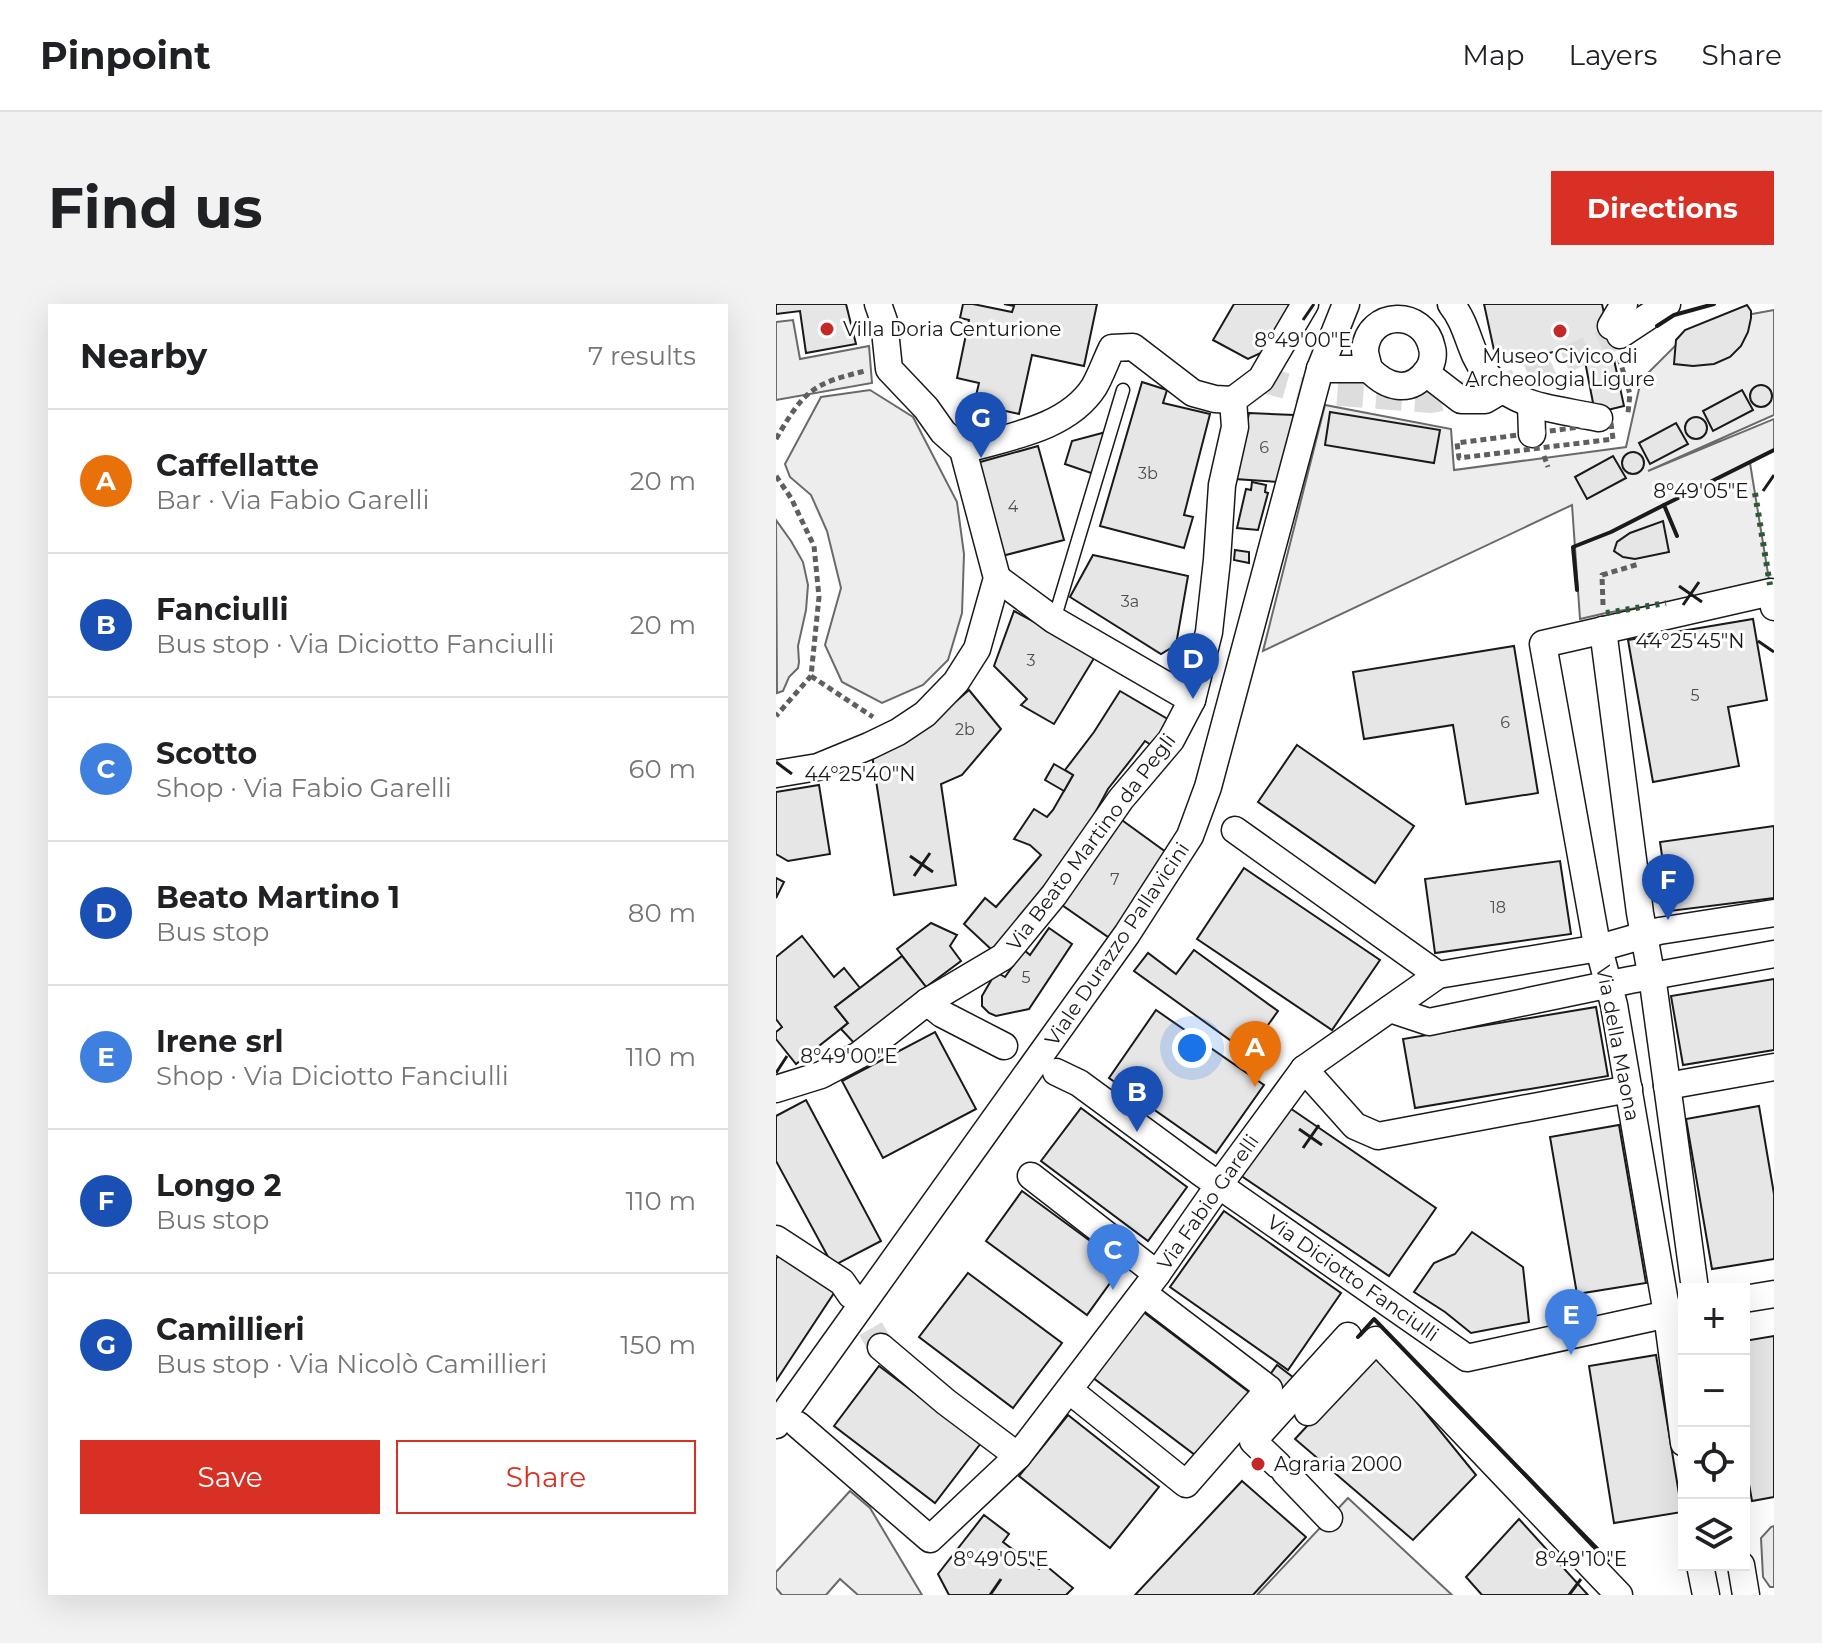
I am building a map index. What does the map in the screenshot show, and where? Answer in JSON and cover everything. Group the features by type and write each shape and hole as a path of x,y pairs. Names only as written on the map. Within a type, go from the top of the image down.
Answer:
{"street":[{"path":"776,774 818,767 898,732 925,714 956,682 977,649 997,578 963,450 943,432 926,408 889,369 884,321 878,304"},
{"path":"963,450 1030,430 1067,415 1093,389 1112,348 1133,347 1193,393 1233,400 1261,379 1305,304"},
{"name":"Viale Durazzo Pallavicini","path":"787,1425 1118,947 1190,836 1208,787 1320,369 1346,304"},
{"path":"1451,304 1460,315 1475,355 1502,390 1531,405 1599,418"},
{"path":"1618,322 1667,304"},
{"path":"1399,318 1417,322 1429,335 1433,352 1430,367 1421,378 1408,385 1393,386 1379,380 1369,369 1365,351 1370,334 1382,322 1399,318"},
{"path":"1320,369 1369,369"},
{"path":"1426,373 1461,400 1485,400 1502,390"},
{"name":"Via Beato Martino da Pegli","path":"776,1089 821,1075 859,1055 927,1002 1003,957 1054,895 1121,799 1171,740 1192,700 1209,632 1222,485 1235,427 1233,400"},
{"path":"1531,405 1532,434"},
{"path":"997,578 1054,620 1192,700"},
{"path":"1603,630 1771,592 1774,607"},
{"name":"Via della Maona","path":"1683,1427 1676,1312 1614,1005 1630,980 1652,933 1603,630 1543,644 1599,948 1630,980 1678,1084 1695,1283"},
{"path":"1235,830 1438,975"},
{"name":"Via Fabio Garelli","path":"787,1425 930,1539 1018,1456 1150,1284 1304,1069 1438,975 1599,948 1652,933 1774,913"},
{"path":"1390,1009 1429,1022 1774,954"},
{"path":"927,1002 942,1014 1004,1046"},
{"path":"1678,1084 1774,1067"},
{"path":"1304,1069 1355,1126 1378,1136 1629,1089"},
{"name":"Via Diciotto Fanciulli","path":"1056,1072 1079,1083 1467,1358 1676,1312"},
{"path":"1031,1176 1269,1389 1186,1484 1069,1390"},
{"path":"776,1239 842,1282 851,1295"},
{"path":"1750,1298 1774,1294"},
{"path":"1329,1518 1253,1441 1348,1336"},
{"path":"1308,1412 1376,1340 1619,1595"},
{"path":"881,1347 946,1402 1018,1456"},
{"path":"1701,1571 1706,1595"},
{"path":"1742,1571 1746,1595"}],"lane":[{"path":"1054,620 1123,390"}],"path":[{"path":"1618,322 1630,394 1628,413"},
{"path":"776,439 793,410 812,389 831,379 871,369 889,369"},
{"path":"776,476 791,498 814,546 819,597 811,676 776,716"},
{"path":"1603,630 1602,575 1639,564"},
{"path":"811,676 898,732"}],"shaded area":[{"path":"1774,310 1774,415 1648,471 1774,419 1774,450 1750,463 1770,586 1580,619 1572,505 1263,651 1325,405 1451,429 1454,470 1626,447 1641,380 1677,344 1741,316"},
{"path":"793,320 800,359 869,346 872,383 776,400 776,322"},
{"path":"870,390 913,417 957,502 964,554 962,613 948,660 923,685 882,703 842,682 825,645 841,588 827,531 811,495 790,477 785,464 821,397"},
{"path":"776,520 803,562 808,585 798,646 798,668 789,677 783,691 777,693"},
{"path":"850,1491 870,1508 922,1595 858,1595 840,1579 826,1595 782,1595 776,1588 776,1572"},
{"path":"1348,1498 1452,1595 1257,1595"},
{"path":"1774,1526 1774,1587 1770,1587 1763,1577 1761,1538"}],"building":[{"name":"Villa Doria Centurione","path":"776,304 846,304 856,344 806,353 800,311 776,314"},
{"path":"963,304 1012,312 1014,306 1004,304 1097,304 1084,366 1032,355 1019,414 974,404 979,383 957,378 969,320 960,318"},
{"path":"1234,304 1290,304 1265,351 1248,359 1213,340"},
{"path":"1484,304 1602,304 1624,406 1595,413 1582,346 1497,364"},
{"path":"1747,305 1751,311 1748,332 1741,346 1730,357 1714,364 1674,364 1676,340 1685,330"},
{"path":"1142,382 1167,390 1163,403 1210,414 1184,515 1193,517 1184,548 1100,526"},
{"path":"1761,385 1769,388 1772,396 1769,404 1761,407 1753,404 1750,396 1753,388"},
{"path":"1742,390 1753,410 1713,431 1703,411"},
{"path":"1330,412 1440,430 1434,463 1325,445"},
{"path":"1249,413 1294,415 1279,482 1235,479"},
{"path":"1696,417 1704,420 1707,428 1704,436 1696,439 1688,436 1685,428 1688,420"},
{"path":"1676,423 1688,444 1650,464 1639,443"},
{"path":"1106,432 1094,474 1065,464 1072,441"},
{"path":"1038,446 1064,540 998,557 973,464"},
{"path":"1633,452 1641,455 1644,463 1641,471 1633,474 1625,471 1622,463 1625,455"},
{"path":"1613,456 1626,478 1587,499 1575,477"},
{"path":"1252,482 1266,485 1265,492 1268,493 1258,530 1237,528 1246,489 1251,490"},
{"path":"1663,521 1669,552 1635,559 1623,557 1614,551 1617,542 1630,533"},
{"path":"1235,550 1249,552 1249,563 1234,560"},
{"path":"1093,555 1188,576 1176,645 1161,654 1070,597"},
{"path":"1014,611 1096,655 1054,724 1021,705 1027,699 994,666"},
{"path":"1753,619 1767,700 1728,707 1739,766 1653,782 1628,640"},
{"path":"1514,646 1538,793 1466,804 1453,725 1364,739 1353,672"},
{"path":"969,690 1001,729 962,775 941,784 956,885 894,895 872,755 925,728"},
{"path":"1120,691 1171,721 1151,745 1145,741 1108,789 1058,873 993,951 964,924 985,898 996,907 1041,855 1030,845 1014,839 1034,809 1047,817 1053,810 1073,775 1065,770"},
{"path":"1297,745 1414,826 1375,883 1258,802"},
{"path":"1054,764 1073,775 1064,791 1045,780"},
{"path":"819,785 830,854 788,861 776,854 776,792"},
{"path":"1119,818 1170,855 1111,939 1059,903"},
{"path":"1774,826 1774,898 1670,911 1660,842"},
{"path":"1560,861 1571,934 1435,953 1425,879"},
{"path":"1244,868 1380,960 1332,1030 1197,939"},
{"path":"776,878 784,882 776,898"},
{"path":"931,923 957,935 950,946 961,961 926,987 897,949"},
{"path":"1049,928 1072,944 1029,1009 996,1016 989,1013 982,1006 982,996 996,972 1005,977 1024,950 1030,955"},
{"path":"802,936 834,977 844,968 860,988 835,1007 848,1023 796,1064 776,1039 776,1032 782,1027 776,1019 776,957"},
{"path":"1194,950 1278,1011 1248,1053 1134,971 1148,953 1176,974"},
{"path":"902,956 926,987 855,1044 841,1029 848,1023 835,1007"},
{"path":"1774,979 1774,1050 1683,1065 1671,996"},
{"path":"1596,1007 1608,1076 1415,1108 1403,1039"},
{"path":"1156,1010 1264,1085 1216,1153 1109,1078"},
{"path":"935,1032 976,1109 883,1158 842,1081"},
{"path":"806,1100 881,1241 833,1266 776,1161 776,1116"},
{"path":"1287,1106 1436,1208 1389,1276 1240,1175"},
{"path":"1759,1106 1774,1194 1774,1259 1712,1269 1686,1119"},
{"path":"1081,1108 1187,1187 1148,1241 1041,1161"},
{"path":"1619,1125 1646,1283 1577,1294 1550,1137"},
{"path":"1022,1191 1123,1265 1087,1315 986,1241"},
{"path":"1224,1211 1341,1293 1288,1370 1170,1287"},
{"path":"1472,1232 1523,1267 1529,1322 1471,1333 1414,1292 1434,1263 1455,1254"},
{"path":"782,1255 836,1290 776,1381 776,1258"},
{"path":"968,1273 1062,1343 1013,1408 919,1337"},
{"path":"1142,1311 1249,1392 1199,1458 1092,1377"},
{"path":"1774,1336 1774,1497 1752,1501 1750,1490 1750,1340"},
{"path":"1376,1352 1476,1475 1413,1540 1295,1439"},
{"path":"1656,1355 1678,1488 1678,1513 1614,1523 1589,1366"},
{"path":"1277,1365 1302,1384 1289,1400 1266,1380"},
{"path":"879,1366 981,1443 935,1503 834,1426"},
{"path":"1068,1415 1159,1487 1110,1548 1019,1476"},
{"path":"1242,1481 1306,1537 1253,1595 1135,1595"},
{"path":"984,1515 1009,1534 1003,1542 1039,1569 1044,1564 1073,1588 1066,1595 949,1595 938,1574"},
{"path":"1519,1519 1588,1595 1482,1595 1466,1577"}],"tunnel":[{"path":"1261,379 1300,390 1431,400 1509,385 1620,335"},
{"path":"851,1295 881,1347"}],"hedge":[{"path":"1755,493 1770,585"},
{"path":"1606,613 1666,603"}],"wall":[{"path":"1657,326 1674,315 1714,304"},
{"path":"1677,536 1664,505 1774,450"},
{"path":"1577,590 1573,547 1664,505"},
{"path":"1358,1337 1374,1319 1608,1560"}],"place":[{"name":"Villa Doria Centurione","path":"827,329"},
{"name":"Museo Civico di Archeologia Ligure","path":"1560,331"},
{"name":"Camillieri","path":"981,458"},
{"name":"Beato Martino 1","path":"1193,699"},
{"name":"Longo 2","path":"1668,920"},
{"name":"Caffellatte","path":"1255,1087"},
{"name":"Fanciulli","path":"1137,1132"},
{"name":"Scotto","path":"1113,1290"},
{"name":"Irene srl","path":"1571,1355"},
{"name":"Agraria 2000","path":"1258,1464"}]}
